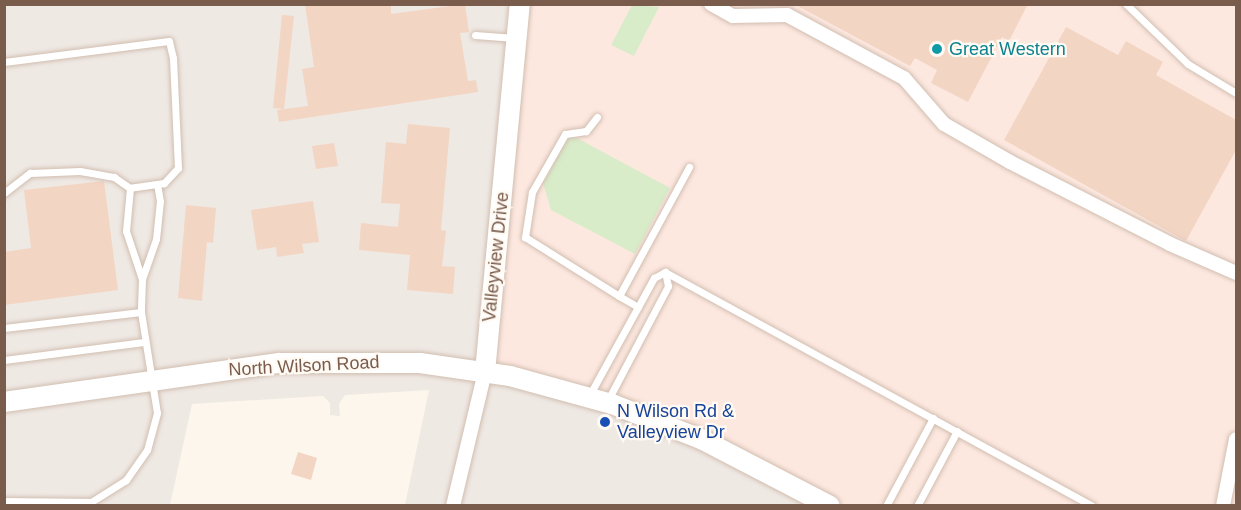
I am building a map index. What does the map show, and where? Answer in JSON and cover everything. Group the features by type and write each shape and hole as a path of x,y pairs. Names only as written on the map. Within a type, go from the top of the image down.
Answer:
{"main road":[{"name":"Valleyview Drive","path":"485,372 520,4"},
{"name":"North Wilson Road","path":"4,402 279,363 336,360 420,363 485,372 598,400 701,438 830,506"}],"street":[{"path":"711,4 733,16 787,15 904,78 944,124 1010,162 1170,244 1236,273"},
{"name":"Valleyview Drive","path":"453,506 485,372"},
{"path":"1223,506 1236,439"}],"lane":[{"path":"1126,4 1188,64 1236,93"},
{"path":"475,34 518,38"},
{"path":"4,63 169,40 173,58 178,168 164,183 130,188 114,177 80,171 30,173 4,193"},
{"path":"597,117 586,131 565,134 532,192 525,237 638,307"},
{"path":"619,296 689,167"},
{"path":"4,501 91,501 126,480 147,450 157,413 144,342 141,312 142,279 156,239 160,201 157,184"},
{"path":"130,188 126,231 142,279"},
{"path":"598,400 638,307 654,278 665,272"},
{"path":"598,400 668,286 665,272"},
{"path":"665,272 1092,506"},
{"path":"4,328 141,312"},
{"path":"4,360 144,342"},
{"path":"886,506 933,418"},
{"path":"917,506 957,432"}],"shaded area":[{"path":"4,5 508,5 479,369 655,411 839,505 405,505 429,390 345,395 339,404 340,416 330,415 330,403 323,396 192,404 170,505 5,505"},
{"path":"508,5 1236,5 1236,505 839,505 479,370"}],"green space":[{"path":"632,5 659,7 634,56 611,45"},
{"path":"575,137 670,188 635,254 551,210 543,183 568,138"}],"building":[{"path":"305,4 391,4 391,14 465,4 469,32 460,33 468,81 476,80 478,92 279,122 277,110 308,106 302,69 314,67"},
{"name":"Great Western","path":"794,4 1028,4 1009,41 1002,37 968,102 931,83 937,70 915,58 910,66"},
{"path":"282,15 294,16 284,109 273,108"},
{"path":"1066,27 1118,55 1126,41 1163,62 1156,75 1236,120 1236,150 1186,241 1004,140"},
{"path":"408,124 450,128 441,230 446,231 442,266 455,267 453,294 407,290 410,255 359,250 361,223 398,227 400,204 381,203 386,142 406,144"},
{"path":"334,143 338,166 316,169 312,146"},
{"path":"104,181 118,290 4,305 4,252 31,248 24,190"},
{"path":"313,201 319,242 302,244 304,253 277,257 276,247 257,250 251,210"},
{"path":"186,205 216,208 213,243 207,242 202,301 178,298"},
{"path":"298,452 317,458 311,480 291,474"}],"place":[{"name":"Great Western","path":"937,49"},
{"name":"N Wilson Rd & Valleyview Dr","path":"605,422"}]}
